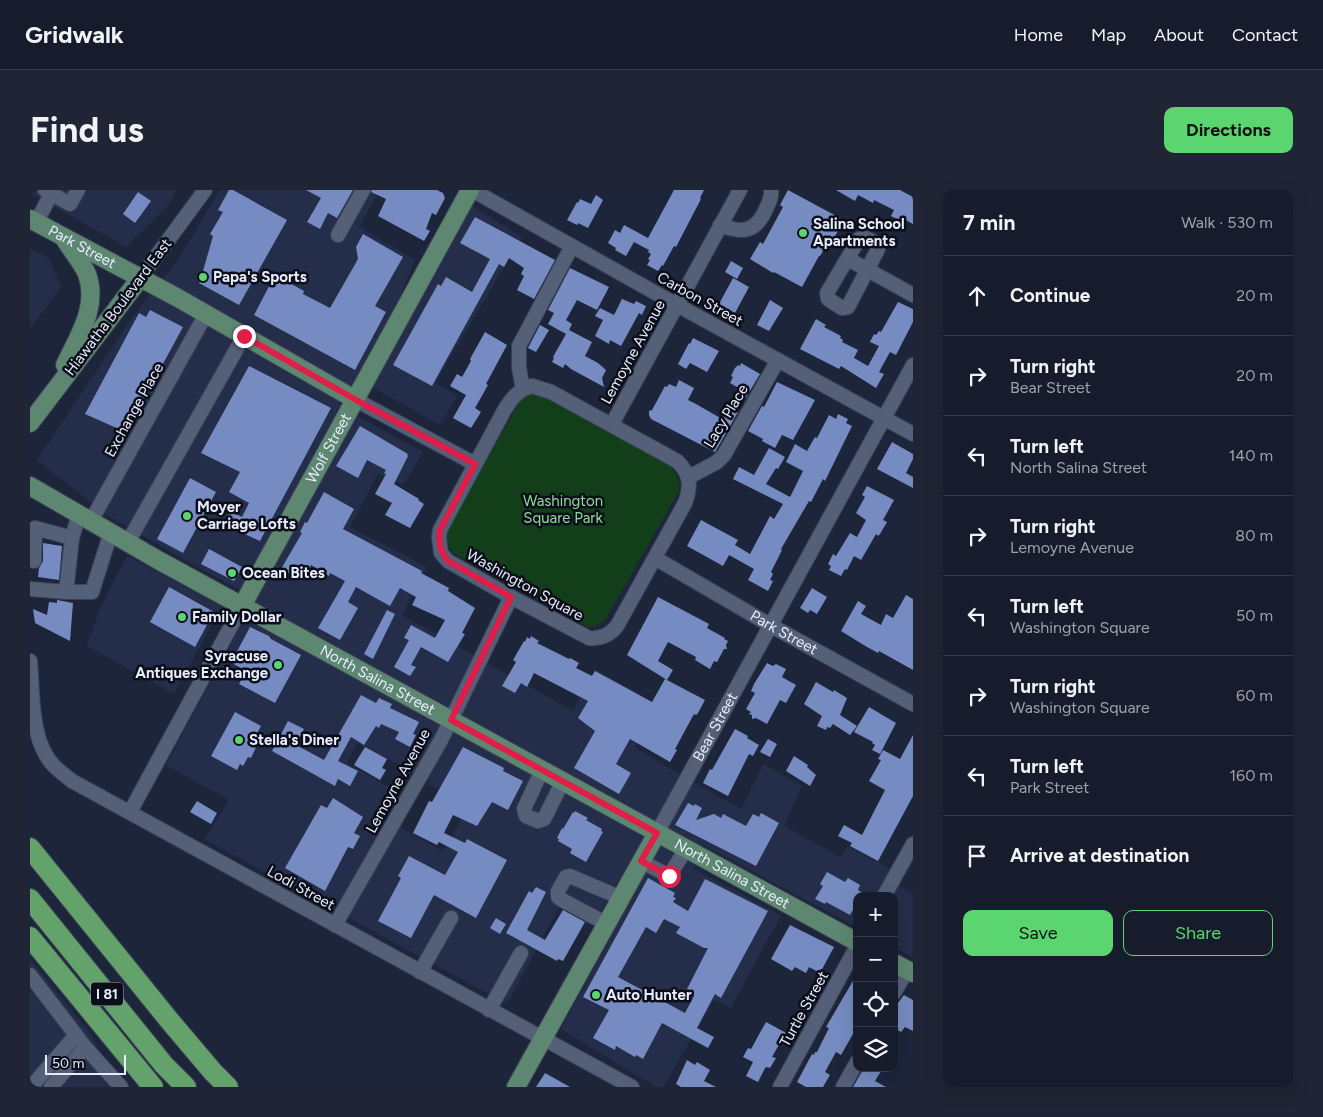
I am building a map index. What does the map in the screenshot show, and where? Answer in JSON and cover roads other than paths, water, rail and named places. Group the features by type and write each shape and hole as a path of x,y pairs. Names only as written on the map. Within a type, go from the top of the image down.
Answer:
{"highway":[{"name":"I 81","path":"30,848 169,1020 228,1087"},
{"name":"I 81","path":"30,899 164,1065 186,1087"},
{"path":"30,937 153,1087"}],"main road":[{"name":"Wolf Street","path":"242,606 471,190"},
{"name":"Park Street","path":"33,221 206,314 356,400"},
{"path":"56,389 88,316 90,303 90,289 86,273 64,238"},
{"name":"Hiawatha Boulevard East","path":"30,423 141,278"},
{"name":"North Salina Street","path":"30,486 242,606 853,942"},
{"name":"Bear Street","path":"516,1087 657,833"}],"street":[{"path":"33,221 48,192 70,204 78,190"},
{"name":"Hiawatha Boulevard East","path":"141,278 205,190"},
{"path":"338,235 363,190"},
{"name":"Carbon Street","path":"471,190 913,434"},
{"name":"Lemoyne Avenue","path":"612,424 740,190"},
{"path":"720,226 734,231 744,231 754,227 762,218 772,197 771,190"},
{"path":"866,238 878,244 878,249 848,307 842,308 828,299 827,293 848,259 859,239 866,238"},
{"path":"572,246 519,346 519,368 523,388 532,386 551,392 612,424 677,461 684,467 689,477"},
{"path":"848,259 913,296"},
{"name":"Exchange Place","path":"66,592 72,538 206,314"},
{"path":"128,542 244,336"},
{"name":"Lacy Place","path":"689,477 718,462 724,456 778,360"},
{"name":"Bear Street","path":"657,833 913,365"},
{"name":"Washington Square","path":"523,388 515,394 505,409 440,530 439,537 441,553 448,561 511,597 589,638 599,638 612,633 685,503 689,492 689,477"},
{"name":"Park Street","path":"356,400 475,464"},
{"path":"34,562 35,528 72,538"},
{"path":"30,589 92,592 110,532"},
{"name":"Park Street","path":"655,558 770,625 913,704"},
{"name":"Lemoyne Avenue","path":"335,925 441,740 511,597"},
{"name":"Wolf Street","path":"130,812 242,606"},
{"name":"Lodi Street","path":"30,662 36,731 42,749 53,765 72,781 632,1087"},
{"path":"542,770 524,809 526,816 538,821 544,819 563,781"},
{"path":"886,892 913,844"},
{"path":"641,861 669,876 686,849"},
{"path":"607,924 562,900 558,897 558,891 566,877 570,876 621,898"},
{"path":"420,972 450,918"},
{"name":"Turtle Street","path":"780,1087 853,951"},
{"path":"490,1010 521,952"},
{"path":"898,984 905,969"},
{"path":"30,975 85,1047 121,1087"},
{"path":"31,1087 76,1035"},
{"path":"50,1087 85,1047"},
{"path":"843,1087 853,1069"}],"place":[{"name":"Salina School Apartments","path":"803,233"},
{"name":"Papa's Sports","path":"203,277"},
{"name":"Moyer Carriage Lofts","path":"187,516"},
{"name":"Ocean Bites","path":"232,573"},
{"name":"Family Dollar","path":"182,617"},
{"name":"Syracuse Antiques Exchange","path":"278,665"},
{"name":"Stella's Diner","path":"239,740"},
{"name":"Auto Hunter","path":"596,995"}],"park label":[{"name":"Washington Square Park","path":"563,510"}]}
